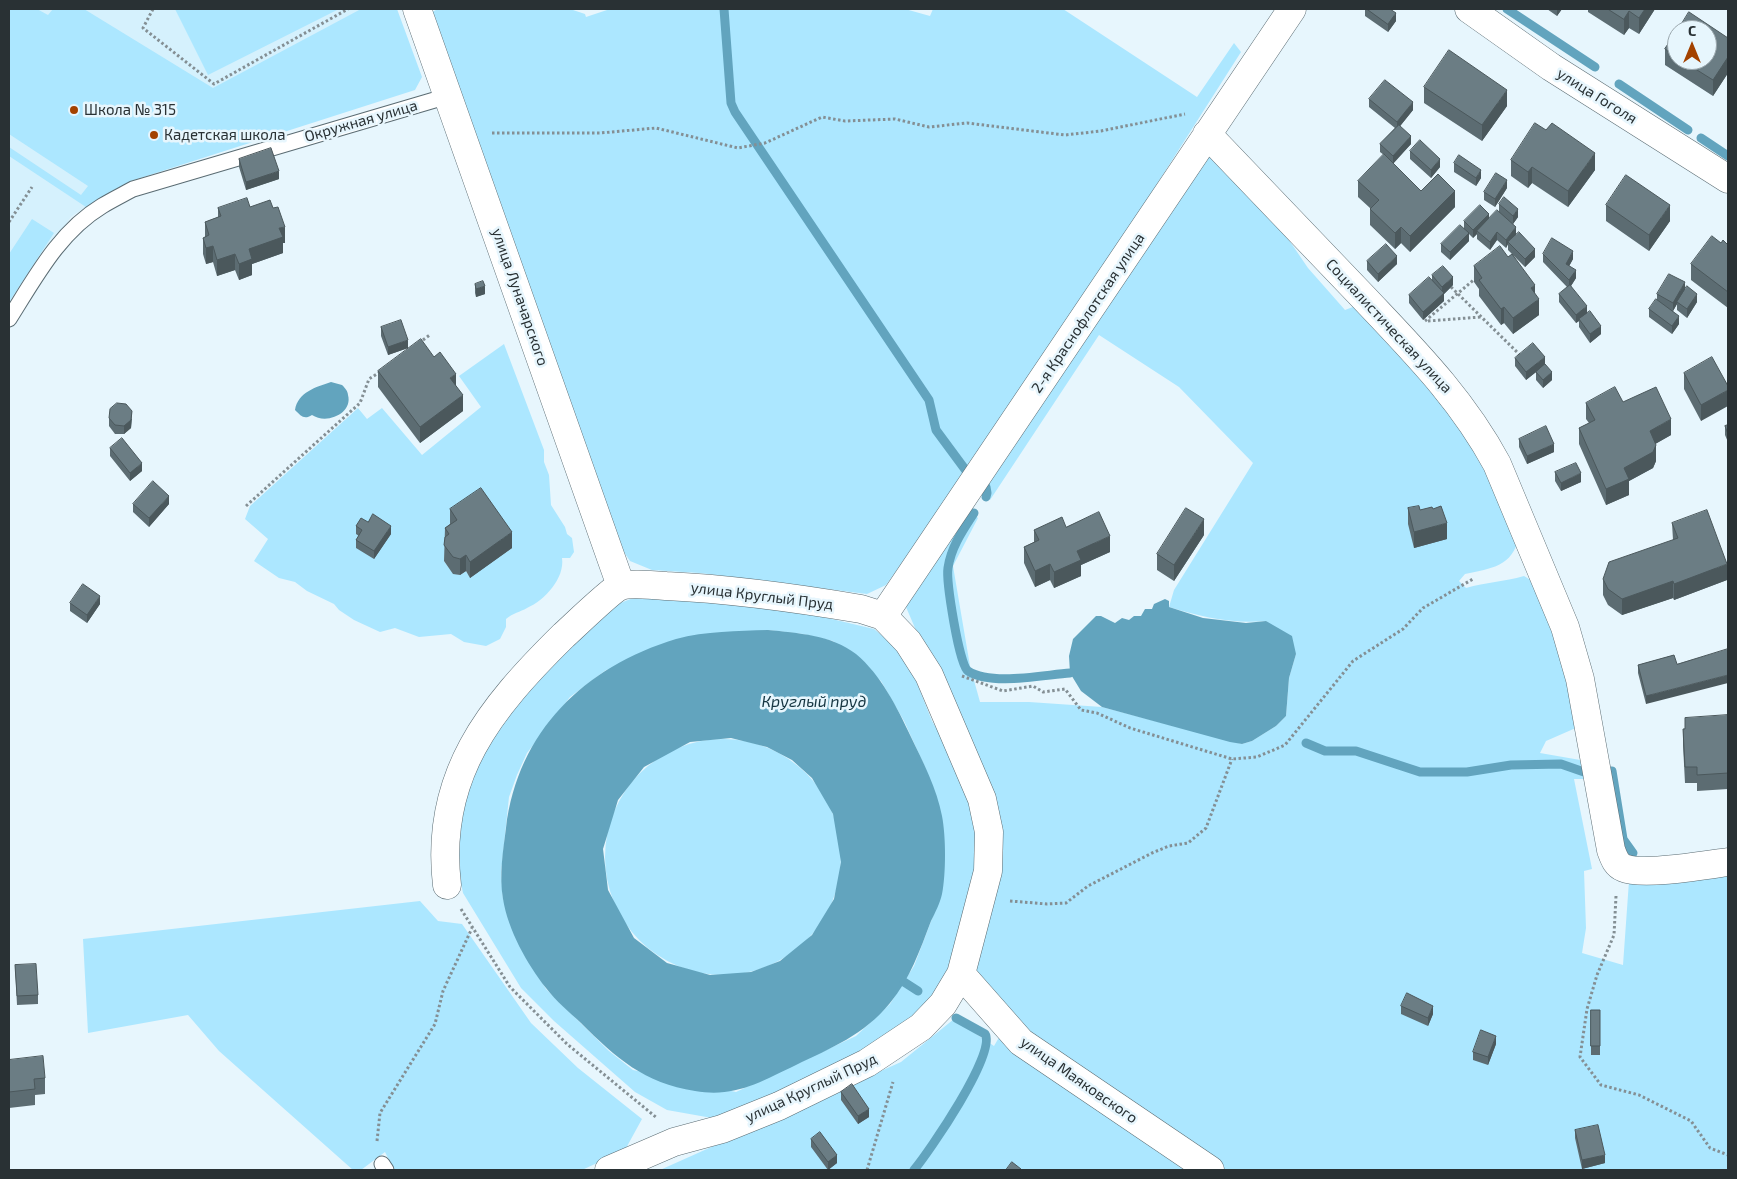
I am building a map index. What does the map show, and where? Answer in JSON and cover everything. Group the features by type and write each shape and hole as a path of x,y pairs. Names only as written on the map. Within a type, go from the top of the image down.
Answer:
{"street":[{"name":"улица Луначарского","path":"417,9 621,586"},
{"name":"2-я Краснофлотская улица","path":"883,616 1292,9"},
{"name":"улица Гоголя","path":"1469,9 1551,67 1728,179"},
{"name":"Социалистическая улица","path":"1213,125 1422,357 1456,399 1486,443 1565,627 1580,679 1611,850 1618,865"},
{"name":"улица Круглый Пруд","path":"609,1170 674,1142 722,1129 779,1106 867,1063 920,1027 942,1004 961,974 988,871 989,832 984,807 929,675 908,642 883,616 861,609 755,593 683,587 621,586"},
{"path":"447,885 444,860 448,810 455,784 469,752 496,709 538,660 573,626 621,586"},
{"path":"1618,865 1625,869 1658,870 1728,862"},
{"name":"улица Маяковского","path":"961,974 1021,1042 1210,1170"}],"lane":[{"name":"Окружная улица","path":"9,319 50,255 64,237 101,206 133,189 448,96"}],"path":[{"path":"153,9 143,28 214,84 348,9"},
{"path":"462,134 485,130 496,134 531,131 600,133 656,128 738,148 765,144 822,117 845,121 895,120 929,127 967,123 1065,135 1101,131 1189,113 1213,125"},
{"path":"9,222 32,187"},
{"path":"1421,324 1479,276"},
{"path":"1451,288 1523,358"},
{"path":"1424,321 1482,317"},
{"path":"416,346 431,334"},
{"path":"246,506 360,403 369,379 385,368"},
{"path":"929,675 967,677 1004,691 1033,686 1043,692 1065,690 1081,710 1097,714 1130,728 1232,759 1257,757 1285,745 1353,661 1403,629 1423,608 1472,579"},
{"path":"982,894 1014,902 1066,904 1088,886 1152,853 1169,846 1188,843 1206,828 1232,759"},
{"path":"1618,865 1614,935 1597,976 1587,1009 1580,1057 1601,1085 1639,1096 1691,1121 1710,1148 1728,1155"},
{"path":"447,885 510,987 567,1044 665,1126 674,1142"},
{"path":"384,1167 377,1131 380,1113 435,1024 444,991 472,928"},
{"path":"866,1170 900,1058 896,1045"}],"shaded area":[{"path":"9,9 377,9 71,217 9,308"},
{"path":"9,9 37,9 48,15 53,9 84,9 213,88 361,9 397,9 422,77 415,90 131,181 86,207 9,156 9,147 81,195 88,186 9,134"},
{"path":"175,9 339,9 208,75"},
{"path":"438,9 570,9 585,14 586,17 610,9 905,9 930,16 933,9 1063,9 1197,97 1234,43 1241,52 1127,231 967,472 886,585 867,594 700,573 652,570 630,561 619,545 432,12"},
{"path":"1201,157 1217,157 1276,221 1308,268 1345,310 1358,305 1457,412 1519,537 1516,547 1506,560 1492,568 1465,574 1459,581 1466,588 1524,576 1534,582 1551,619 1578,727 1546,741 1540,753 1586,761 1590,779 1574,779 1592,869 1584,871 1586,928 1582,953 1623,965 1629,881 1728,869 1728,1170 660,1170 901,1062 954,1019 994,1046 1008,1022 975,973 975,764 949,685 918,635 906,607 918,578 967,509 978,518 953,566 970,666 980,702 1029,702 1102,707 1242,744 1252,741 1276,726 1286,716 1289,678 1296,654 1266,621 1253,622 1217,619 1169,607 1174,590 1253,463 1179,387 1099,335 990,500 978,492"},
{"path":"32,219 54,233 9,302 9,254"},
{"path":"504,344 544,450 544,462 549,475 551,505 565,527 567,534 572,538 574,552 570,558 562,558 560,573 552,588 540,600 506,619 506,627 500,639 486,646 464,642 451,634 419,637 395,628 380,632 354,620 339,610 334,604 307,591 295,582 279,578 254,561 268,539 245,519 250,506 358,408 367,419 382,408 422,455 481,407 459,376","holes":["512,548 470,577 466,571 460,575 453,573 444,561"]},
{"path":"650,594 798,611 874,629 896,647 913,673 932,721 947,746 974,806 980,838 973,892 947,974 917,1016 866,1053 732,1116 712,1118 667,1110 635,1092 554,1021 521,988 463,893 457,864 455,837 472,774 518,697 618,604 638,596","holes":["768,630 803,634 833,641 881,681 904,721 925,767 941,895 914,966 890,1004 856,1036 736,1092 633,1070 609,1051 546,989 521,948 503,899 501,873 509,797 517,775 527,753 570,697 606,670"]},
{"path":"711,739 735,739 757,744 779,753 798,766 814,782 827,801 836,823 841,845 839,880 827,913 814,932 798,948 779,961 757,970 735,975 711,975 689,970 667,961 648,948 632,932 619,913 610,891 605,869 605,845 610,823 619,801 632,782 648,766 667,753 689,744"},
{"path":"420,901 438,921 462,924 531,1023 578,1068 642,1119 625,1150 582,1170 394,1170 385,1152 361,1170 353,1170 219,1051 188,1015 88,1033 83,939"}],"water":[{"path":"331,382 342,385 346,389 349,401 347,407 338,416 325,419 312,415 305,417 295,410 300,399 308,391"},
{"path":"1165,599 1169,601 1169,607 1203,618 1246,623 1266,621 1292,636 1296,654 1289,678 1286,716 1276,726 1252,741 1242,744 1230,742 1102,707 1081,691 1070,673 1069,656 1073,639 1096,616 1101,616 1115,623 1122,618 1129,620 1134,616 1141,616 1145,609 1152,609 1154,604"},
{"name":"Круглый пруд","path":"768,630 814,636 847,648 865,662 881,682 906,726 937,796 942,816 945,844 942,894 909,974 890,1003 869,1024 846,1040 759,1083 723,1092 695,1091 661,1082 619,1058 558,1002 539,979 519,946 509,923 503,899 501,872 506,828 513,793 525,761 541,733 561,708 585,686 612,667 643,651 676,639 710,633","holes":["731,738 767,747 792,760 812,778 833,814 841,862 834,899 812,935 780,961 751,972 710,975 667,963 634,938 608,890 603,849 618,800 644,767 690,742"]}],"building":[{"path":"1367,9 1390,9 1396,13 1388,24"},
{"path":"1608,9 1645,9 1639,18 1629,11 1624,19"},
{"path":"1689,12 1701,20 1684,20"},
{"path":"1717,31 1728,38 1728,57 1713,80 1697,70 1717,70"},
{"path":"1449,50 1507,90 1482,125 1424,87"},
{"path":"1385,80 1413,102 1397,122 1369,99"},
{"path":"1535,123 1546,130 1552,123 1595,153 1568,191 1532,167 1528,172 1511,160"},
{"path":"1399,125 1411,136 1393,156 1380,144"},
{"path":"1420,140 1440,159 1431,170 1410,151"},
{"path":"271,148 279,171 246,182 239,159"},
{"path":"1384,154 1421,191 1438,174 1455,191 1410,236 1401,227 1395,233 1370,209 1379,200 1358,181"},
{"path":"1459,155 1481,170 1476,178 1454,163"},
{"path":"1496,173 1507,180 1495,199 1484,192"},
{"path":"1626,175 1670,205 1649,235 1606,205"},
{"path":"1504,197 1518,209 1513,216 1499,204"},
{"path":"247,198 250,207 270,200 273,208 278,207 285,227 279,228 283,237 249,249 252,259 239,264 235,254 217,260 213,246 206,248 203,238 209,235 205,222 221,216 218,208"},
{"path":"1480,205 1489,214 1473,230 1464,221"},
{"path":"1497,210 1516,227 1506,240 1497,232 1490,242 1477,231"},
{"path":"1460,225 1469,233 1450,252 1441,244"},
{"path":"1519,232 1535,249 1525,259 1508,242"},
{"path":"1712,236 1721,243 1723,240 1728,245 1728,292 1691,264"},
{"path":"1552,238 1573,251 1566,264 1576,270 1569,280 1543,254"},
{"path":"1386,244 1397,256 1378,274 1367,261"},
{"path":"1500,246 1508,257 1512,254 1535,285 1531,288 1539,299 1513,318 1504,307 1501,309 1479,280 1482,278 1474,266"},
{"path":"1443,266 1453,277 1442,287 1432,275"},
{"path":"1669,274 1685,282 1673,303 1657,294"},
{"path":"1429,277 1444,293 1423,312 1409,295"},
{"path":"483,281 485,286 476,289 475,284"},
{"path":"1570,285 1587,306 1576,315 1559,294"},
{"path":"1687,286 1697,294 1687,309 1677,302"},
{"path":"1656,299 1679,316 1672,326 1649,309"},
{"path":"1590,311 1601,326 1590,334 1579,319"},
{"path":"401,320 408,340 388,347 381,327"},
{"path":"421,339 434,357 440,352 456,374 450,378 463,395 420,427 378,371"},
{"path":"1533,343 1545,357 1526,372 1515,358"},
{"path":"1712,357 1728,386 1728,390 1701,405 1684,373"},
{"path":"1545,364 1552,372 1543,380 1536,372"},
{"path":"1615,387 1623,402 1656,387 1671,419 1650,431 1656,445 1653,452 1624,468 1629,479 1606,489 1579,428 1595,420 1586,403"},
{"path":"117,403 126,404 132,411 131,420 124,426 115,425 109,418 110,409"},
{"path":"1546,426 1554,444 1527,456 1519,439"},
{"path":"122,438 142,463 130,473 110,448"},
{"path":"1576,463 1581,473 1561,483 1555,472"},
{"path":"153,481 169,496 149,518 133,504"},
{"path":"481,488 512,532 470,562 466,555 460,559 453,557 444,545 445,537 449,534 445,528 457,520 450,509"},
{"path":"1419,506 1420,510 1441,506 1447,523 1414,532 1408,508"},
{"path":"1186,508 1204,519 1174,565 1157,554"},
{"path":"1707,510 1727,564 1674,584 1673,581 1622,599 1608,589 1603,579 1609,562 1678,538 1672,523"},
{"path":"1099,512 1110,536 1077,551 1081,560 1054,572 1050,564 1035,571 1024,547 1039,540 1034,530 1062,517 1066,527"},
{"path":"373,514 391,526 374,551 356,540 362,530 356,526 361,518 368,522"},
{"path":"83,584 100,596 87,615 70,603"},
{"path":"1728,649 1728,675 1646,696 1638,665 1674,655 1677,664"},
{"path":"1728,715 1728,773 1697,775 1697,767 1685,767 1683,729 1685,729 1685,718"},
{"path":"36,964 38,995 17,996 15,965"},
{"path":"1407,993 1433,1006 1428,1018 1401,1006"},
{"path":"1591,1010 1600,1010 1600,1046 1591,1046"},
{"path":"1481,1030 1496,1036 1488,1057 1473,1052"},
{"path":"43,1056 45,1078 34,1079 35,1089 9,1092 9,1060"},
{"path":"852,1084 869,1109 858,1116 841,1092"},
{"path":"1598,1125 1605,1155 1582,1160 1575,1130"},
{"path":"820,1132 837,1155 828,1162 811,1139"},
{"path":"1012,1162 1021,1169 1006,1170"}],"waterway":[{"path":"724,9 731,103 735,112 929,400 936,430 967,472"},
{"path":"1507,9 1595,67"},
{"path":"1619,84 1688,130"},
{"path":"1701,138 1728,156"},
{"path":"986,487 986,497"},
{"path":"974,513 955,546 948,568 954,622 964,665 968,671 978,675 1003,679 1070,673"},
{"path":"1306,743 1325,751 1356,751 1420,772 1467,772 1511,765 1561,764 1584,772"},
{"path":"1612,771 1623,839 1633,853"},
{"path":"904,982 918,991"},
{"path":"914,1170 960,1102 972,1081 986,1045 985,1034 956,1018"}],"place":[{"name":"Школа № 315","path":"74,110"},
{"name":"Кадетская школа","path":"154,135"}]}
